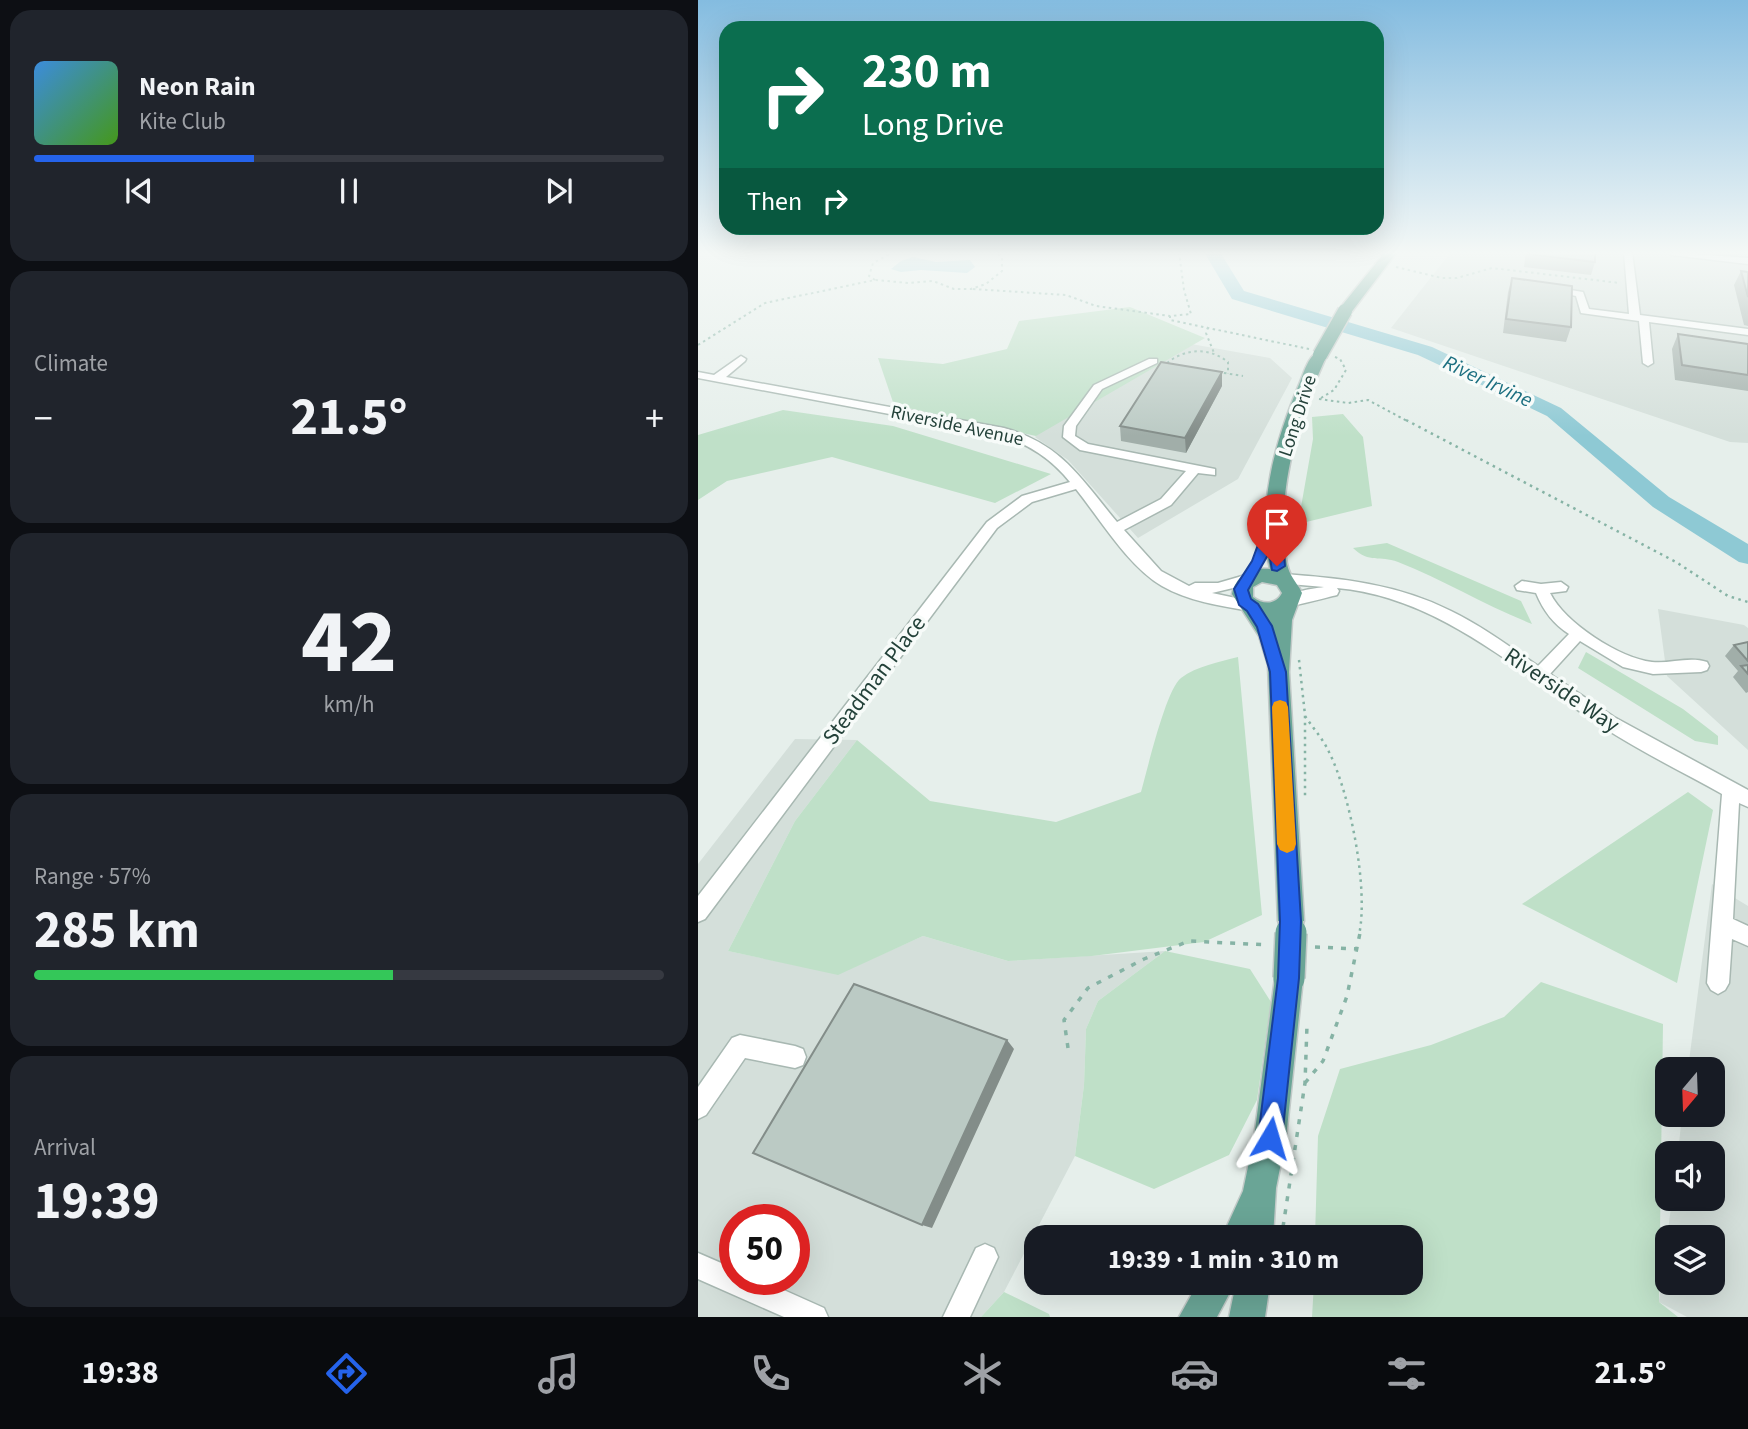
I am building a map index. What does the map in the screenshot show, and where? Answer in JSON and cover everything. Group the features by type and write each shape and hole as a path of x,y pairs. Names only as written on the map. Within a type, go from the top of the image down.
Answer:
{"main road":[{"name":"Long Drive","path":"1282,579 1275,557 1274,520 1294,418 1320,355 1344,313"},
{"name":"Long Drive","path":"1250,578 1274,520"},
{"path":"1257,1225 1288,978 1291,921 1278,672 1282,620 1291,598 1291,588 1282,579 1266,575 1250,578 1241,589 1245,601 1269,635 1278,672"},
{"path":"1251,607 1274,610 1287,604"},
{"path":"1244,1225 1260,1188"},
{"path":"1197,1317 1211,1295"},
{"path":"1246,1317 1251,1295"}],"street":[{"path":"1590,313 1598,318 1639,319 1729,335 1748,332"},
{"path":"1638,313 1648,363"},
{"path":"716,379 741,359"},
{"path":"1153,361 1098,387 1070,426 1069,437 1084,447 1211,471"},
{"name":"Riverside Avenue","path":"698,375 1004,432 1027,440 1050,453 1064,465 1115,529 1159,577 1191,594 1251,607"},
{"path":"1115,529 1166,502 1195,468"},
{"name":"Steadman Place","path":"698,912 991,526 1026,499 1078,484"},
{"path":"1159,577 1180,585 1207,588 1228,586 1250,578"},
{"name":"Riverside Way","path":"1282,579 1341,583 1415,601 1447,615 1608,722 1740,794"},
{"path":"1522,586 1542,589 1561,587"},
{"path":"1542,589 1554,614 1578,634 1623,661 1639,667 1701,666"},
{"name":"Riverside Way","path":"1287,604 1318,592 1373,590"},
{"path":"1539,676 1578,634"},
{"path":"1718,984 1740,794"},
{"path":"1723,925 1748,936"},
{"path":"698,1107 740,1046 795,1057"},
{"path":"956,1317 985,1257"},
{"path":"698,1266 815,1317"}],"path":[{"path":"698,345 748,313"},
{"path":"1151,313 1170,316 1188,316 1191,313"},
{"path":"1170,316 1170,320 1301,347"},
{"path":"1208,327 1206,333 1214,353"},
{"path":"1167,363 1186,353 1214,353 1228,362 1228,374"},
{"path":"1310,404 1334,390 1341,381 1346,370 1340,359"},
{"path":"1153,361 1179,365"},
{"path":"1216,372 1243,376"},
{"path":"1319,399 1348,403 1368,400 1676,562 1728,596 1748,601"},
{"path":"1283,1225 1305,1083 1323,1061 1347,996 1363,917 1361,871 1339,774 1328,749 1305,715 1297,648"},
{"path":"1068,1048 1064,1020 1088,988 1144,959 1189,942 1273,945"},
{"path":"1315,947 1357,949"}],"shaded area":[{"path":"1402,313 1748,313 1748,443 1730,442 1391,328"},
{"path":"1163,339 1270,358 1292,378 1238,479 1138,538 1068,460 1035,437 1087,384"},
{"path":"1658,609 1744,625 1748,628 1748,750 1667,676"},
{"path":"795,739 857,740 795,821 728,951 838,974 923,936 1008,961 1165,951 1098,1001 1086,1029 1084,1085 1075,1156 1039,1225 1024,1225 1024,1254 1004,1292 981,1317 698,1317 698,864"},
{"path":"1712,884 1748,906 1748,1317 1687,1317 1659,1302 1660,1295 1725,1295 1725,1225 1669,1225 1670,1211 1725,1211 1725,1141 1679,1141 1681,1127 1725,1127 1725,1057 1690,1057"}],"green space":[{"path":"1079,313 1146,313 1205,338 1036,436 894,405 878,358 943,364 1007,349 1019,321"},
{"path":"783,410 893,426 1051,474 995,503 832,457 727,481 698,500 698,435"},
{"path":"1343,414 1363,437 1372,506 1298,524 1313,439 1312,417"},
{"path":"1387,543 1521,601 1532,624 1415,569 1391,560 1370,558 1353,548"},
{"path":"1586,652 1683,709 1718,736 1718,745 1695,741 1578,668"},
{"path":"1238,657 1262,915 1204,942 1092,956 1008,961 923,936 838,975 728,951 795,821 857,740 930,801 1056,822 1141,792 1163,713 1175,685 1194,670"},
{"path":"1688,792 1713,810 1677,983 1522,904"},
{"path":"1165,951 1250,969 1271,1002 1257,1100 1229,1155 1154,1189 1075,1156 1084,1085 1086,1029 1098,1001"},
{"path":"1541,982 1663,1024 1663,1057 1655,1057 1655,1127 1662,1127 1661,1141 1655,1141 1655,1211 1660,1211 1660,1225 1655,1225 1655,1295 1659,1295 1659,1302 1678,1317 1312,1317 1313,1295 1423,1295 1423,1225 1315,1225 1318,1136 1340,1069 1431,1045 1504,1017"},
{"path":"1004,1292 1049,1314 1050,1317 981,1317"}],"building":[{"path":"1507,313 1571,313 1571,327 1506,319"},
{"path":"1678,334 1748,344 1748,375 1682,365"},
{"path":"1161,362 1222,372 1185,438 1120,426"},
{"path":"1748,642 1748,661 1734,645"},
{"path":"1748,665 1748,674 1741,666"},
{"path":"854,984 1007,1040 922,1225 753,1153"}],"waterway":[{"name":"River Irvine","path":"1300,313 1425,351 1554,412 1661,502 1748,556"}],"slow traffic":[{"path":"1280,707 1287,844"}],"route":[{"path":"1270,1138 1288,978 1291,921 1278,672 1274,650 1265,626 1241,596 1241,589 1251,578 1259,562 1274,520 1277,566"}]}
